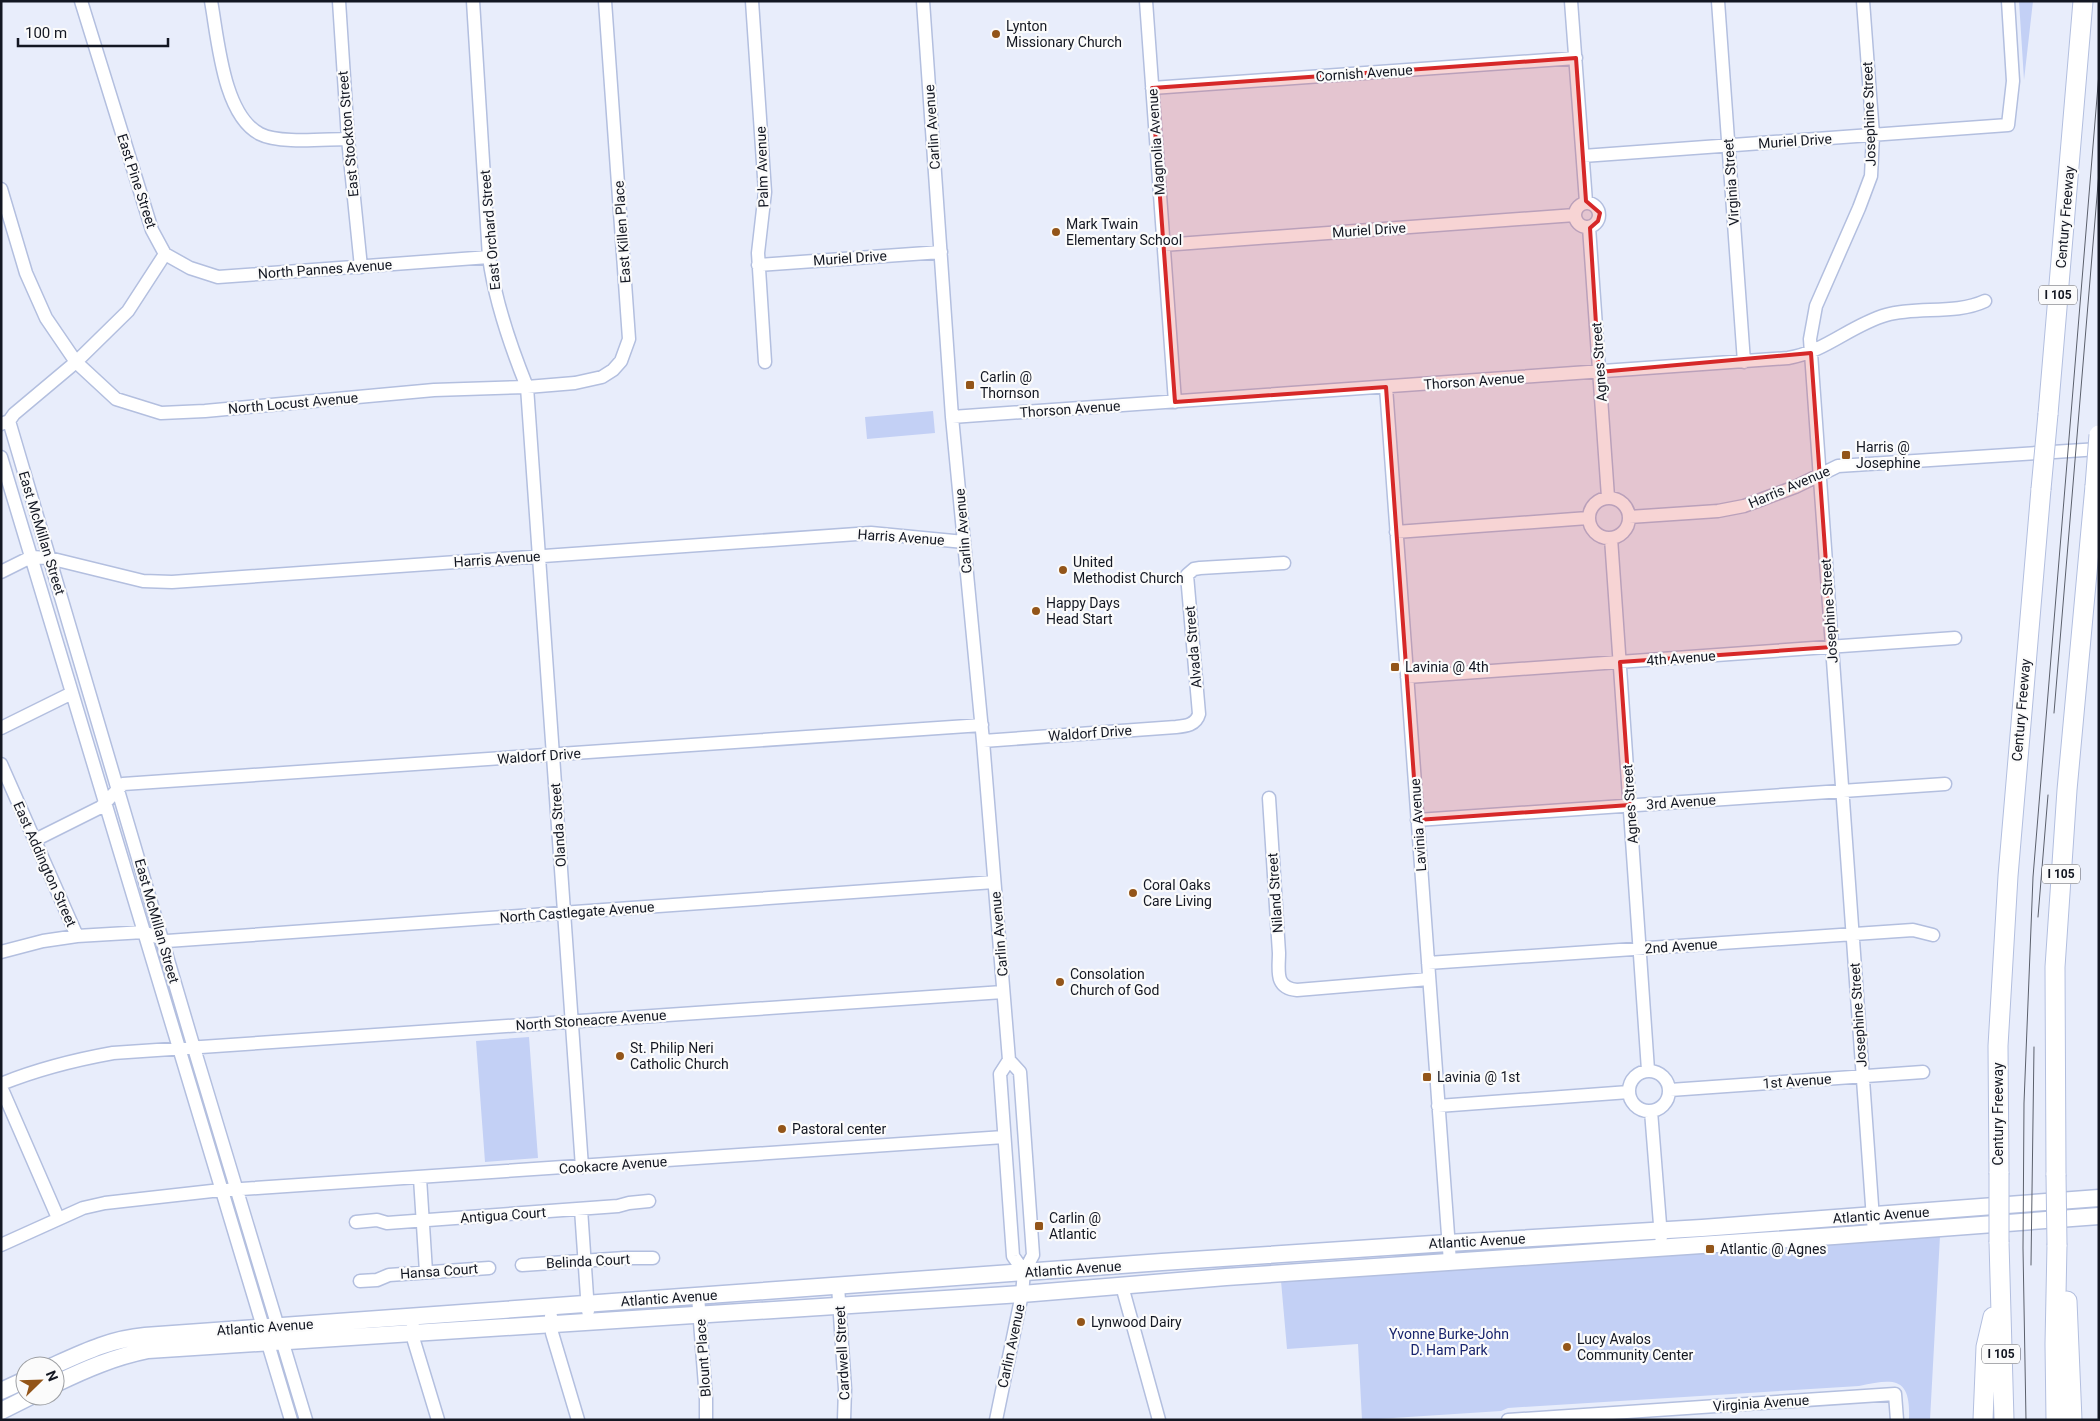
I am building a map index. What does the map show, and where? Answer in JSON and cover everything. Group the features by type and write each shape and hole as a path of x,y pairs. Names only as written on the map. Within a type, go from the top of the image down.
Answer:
{"highway":[{"name":"Century Freeway","path":"2004,1420 1999,1289 1998,1046 2008,876 2084,1"},
{"name":"I 105","path":"2056,1420 2054,1344 2057,1251 2056,967 2067,790 2099,435"},
{"path":"2057,1251 2067,1297 2072,1420"},
{"path":"1983,1420 1986,1347 1999,1289"}],"main road":[{"name":"Atlantic Avenue","path":"65,1379 96,1364 125,1354 148,1350 1022,1294 1226,1277 1450,1262 1872,1216 2099,1198"},
{"name":"Atlantic Avenue","path":"65,1360 95,1346 122,1339 270,1326 1024,1272 1448,1243 1874,1233 2099,1216"},
{"path":"1,1391 15,1385"},
{"path":"1,1411 15,1404"}],"street":[{"name":"East Pine Street","path":"81,1 152,230 164,254"},
{"path":"211,1 228,90 241,118 260,134 285,139 348,139"},
{"name":"East Stockton Street","path":"339,1 348,139 361,267"},
{"name":"East Orchard Street","path":"473,1 489,257 493,287 500,313 513,353 528,387 531,453"},
{"name":"East Killen Place","path":"528,387 575,383 602,377 613,370 621,361 629,339 605,1"},
{"name":"Palm Avenue","path":"752,1 765,192 758,251 764,362"},
{"name":"Carlin Avenue","path":"923,1 952,417 982,725 1009,1060 1020,1072 1033,1255 1024,1272 1022,1294 996,1420"},
{"name":"Magnolia Avenue","path":"1146,1 1175,402"},
{"path":"1571,1 1586,202"},
{"name":"Virginia Street","path":"1718,1 1744,362"},
{"name":"Josephine Street","path":"1864,1 1873,135 1871,176 1816,306 1810,333 1874,1233"},
{"name":"Muriel Drive","path":"1583,156 2008,125 2013,81 2008,1"},
{"name":"Cornish Avenue","path":"1152,88 1576,58"},
{"path":"1,189 26,273 46,318 76,362 128,311 164,254"},
{"path":"1586,202 1596,206 1600,213 1598,221 1590,227 1580,224 1575,215 1577,208 1586,202"},
{"name":"Muriel Drive","path":"1164,245 1575,215"},
{"name":"Agnes Street","path":"1590,227 1608,497"},
{"name":"Muriel Drive","path":"758,265 941,252"},
{"name":"North Pannes Avenue","path":"164,254 190,268 218,277 489,257"},
{"name":"Thorson Avenue","path":"952,417 1788,358 1811,353 1854,329 1883,316 1905,311 1971,306 1985,301"},
{"name":"North Locust Avenue","path":"76,362 116,399 161,413 205,411 434,390 528,387"},
{"name":"East McMillan Street","path":"76,362 5,423 49,558 236,1190 270,1326"},
{"name":"Lavinia Avenue","path":"1386,387 1450,1262"},
{"name":"Harris Avenue","path":"1629,517 1718,511 1744,506 1820,476 1838,466 2099,449"},
{"name":"Olanda Street","path":"531,453 582,1167"},
{"name":"East McMillan Street","path":"1,457 222,1191 275,1342 306,1420"},
{"path":"1608,497 1620,500 1629,517 1622,533 1611,538 1599,536 1594,531 1588,518 1592,506 1601,498 1608,497"},
{"path":"1396,532 1588,518"},
{"name":"Harris Avenue","path":"31,557 49,558 115,575 158,582 871,533 964,542"},
{"name":"Agnes Street","path":"1611,538 1648,1070"},
{"path":"1,572 31,557"},
{"name":"Alvada Street","path":"1195,722 1199,714 1186,580 1190,572 1200,568 1284,563"},
{"name":"4th Avenue","path":"1407,677 1955,638"},
{"path":"1,728 72,693"},
{"name":"Waldorf Drive","path":"983,741 1176,727 1195,722"},
{"name":"Waldorf Drive","path":"35,840 100,807 123,784 982,725"},
{"name":"East Addington Street","path":"1,764 77,936"},
{"name":"3rd Avenue","path":"1418,820 1945,784"},
{"name":"Niland Street","path":"1269,798 1279,975 1284,986 1297,990 1429,979"},
{"name":"North Castlegate Avenue","path":"144,932 167,941 994,882"},
{"name":"2nd Avenue","path":"1428,963 1913,930 1933,935"},
{"path":"1,952 77,936 144,932"},
{"name":"North Stoneacre Avenue","path":"1,1085 31,1072 71,1060 113,1053 1003,992"},
{"name":"Carlin Avenue","path":"1009,1060 1000,1074 1004,1137 1013,1256 1024,1272"},
{"path":"1648,1070 1660,1073 1665,1077 1670,1090 1666,1103 1651,1111 1636,1106 1629,1092 1633,1078 1642,1071 1648,1070"},
{"name":"1st Avenue","path":"1670,1090 1923,1072"},
{"path":"1,1085 58,1218"},
{"path":"1438,1106 1629,1092"},
{"path":"1651,1111 1661,1239"},
{"name":"Cookacre Avenue","path":"1,1245 58,1218 83,1208 105,1203 222,1191 1004,1137"},
{"path":"420,1178 426,1272"},
{"name":"Antigua Court","path":"356,1222 378,1220 387,1223 618,1206 649,1201"},
{"path":"581,1209 589,1322"},
{"name":"Belinda Court","path":"522,1265 654,1258"},
{"name":"Hansa Court","path":"360,1281 377,1280 389,1275 488,1268"},
{"name":"Cardwell Street","path":"838,1286 845,1389 844,1420"},
{"path":"1122,1286 1159,1420"},
{"name":"Blount Place","path":"698,1296 706,1420"},
{"path":"550,1306 552,1333 578,1420"},
{"path":"412,1316 413,1333 438,1420"},
{"name":"East McMillan Street","path":"275,1342 291,1420"},
{"name":"Virginia Avenue","path":"1508,1420 1895,1394 1897,1420"}],"highlighted area":[{"path":"1576,58 1586,201 1600,213 1598,221 1590,228 1599,372 1811,353 1832,647 1620,662 1630,805 1417,820 1386,387 1175,402 1152,88"}],"green space":[{"path":"2019,1 2033,1 2024,80"},
{"path":"933,411 935,433 867,439 865,417"},
{"path":"529,1037 538,1158 485,1162 476,1041"},
{"name":"Yvonne Burke-John D. Ham Park","path":"1940,1236 1930,1420 1909,1420 1909,1406 1904,1388 1891,1382 1882,1382 1859,1386 1508,1408 1501,1411 1362,1420 1358,1344 1287,1349 1281,1281"}],"tram line":[{"path":"2026,1420 2023,1248 2024,1103 2033,877 2099,73"},
{"path":"2054,713 2099,172"},
{"path":"2038,917 2048,795"},
{"path":"2031,1265 2034,1047"}],"place":[{"name":"Lynton Missionary Church","path":"996,34"},
{"name":"Mark Twain Elementary School","path":"1056,232"},
{"name":"Carlin @ Thornson","path":"970,385"},
{"name":"Harris @ Josephine","path":"1846,455"},
{"name":"United Methodist Church","path":"1063,570"},
{"name":"Happy Days Head Start","path":"1036,611"},
{"name":"Lavinia @ 4th","path":"1395,667"},
{"name":"Coral Oaks Care Living","path":"1133,893"},
{"name":"Consolation Church of God","path":"1060,982"},
{"name":"St. Philip Neri Catholic Church","path":"620,1056"},
{"name":"Lavinia @ 1st","path":"1427,1077"},
{"name":"Pastoral center","path":"782,1129"},
{"name":"Carlin @ Atlantic","path":"1039,1226"},
{"name":"Atlantic @ Agnes","path":"1710,1249"},
{"name":"Lynwood Dairy","path":"1081,1322"},
{"name":"Lucy Avalos Community Center","path":"1567,1347"}]}
